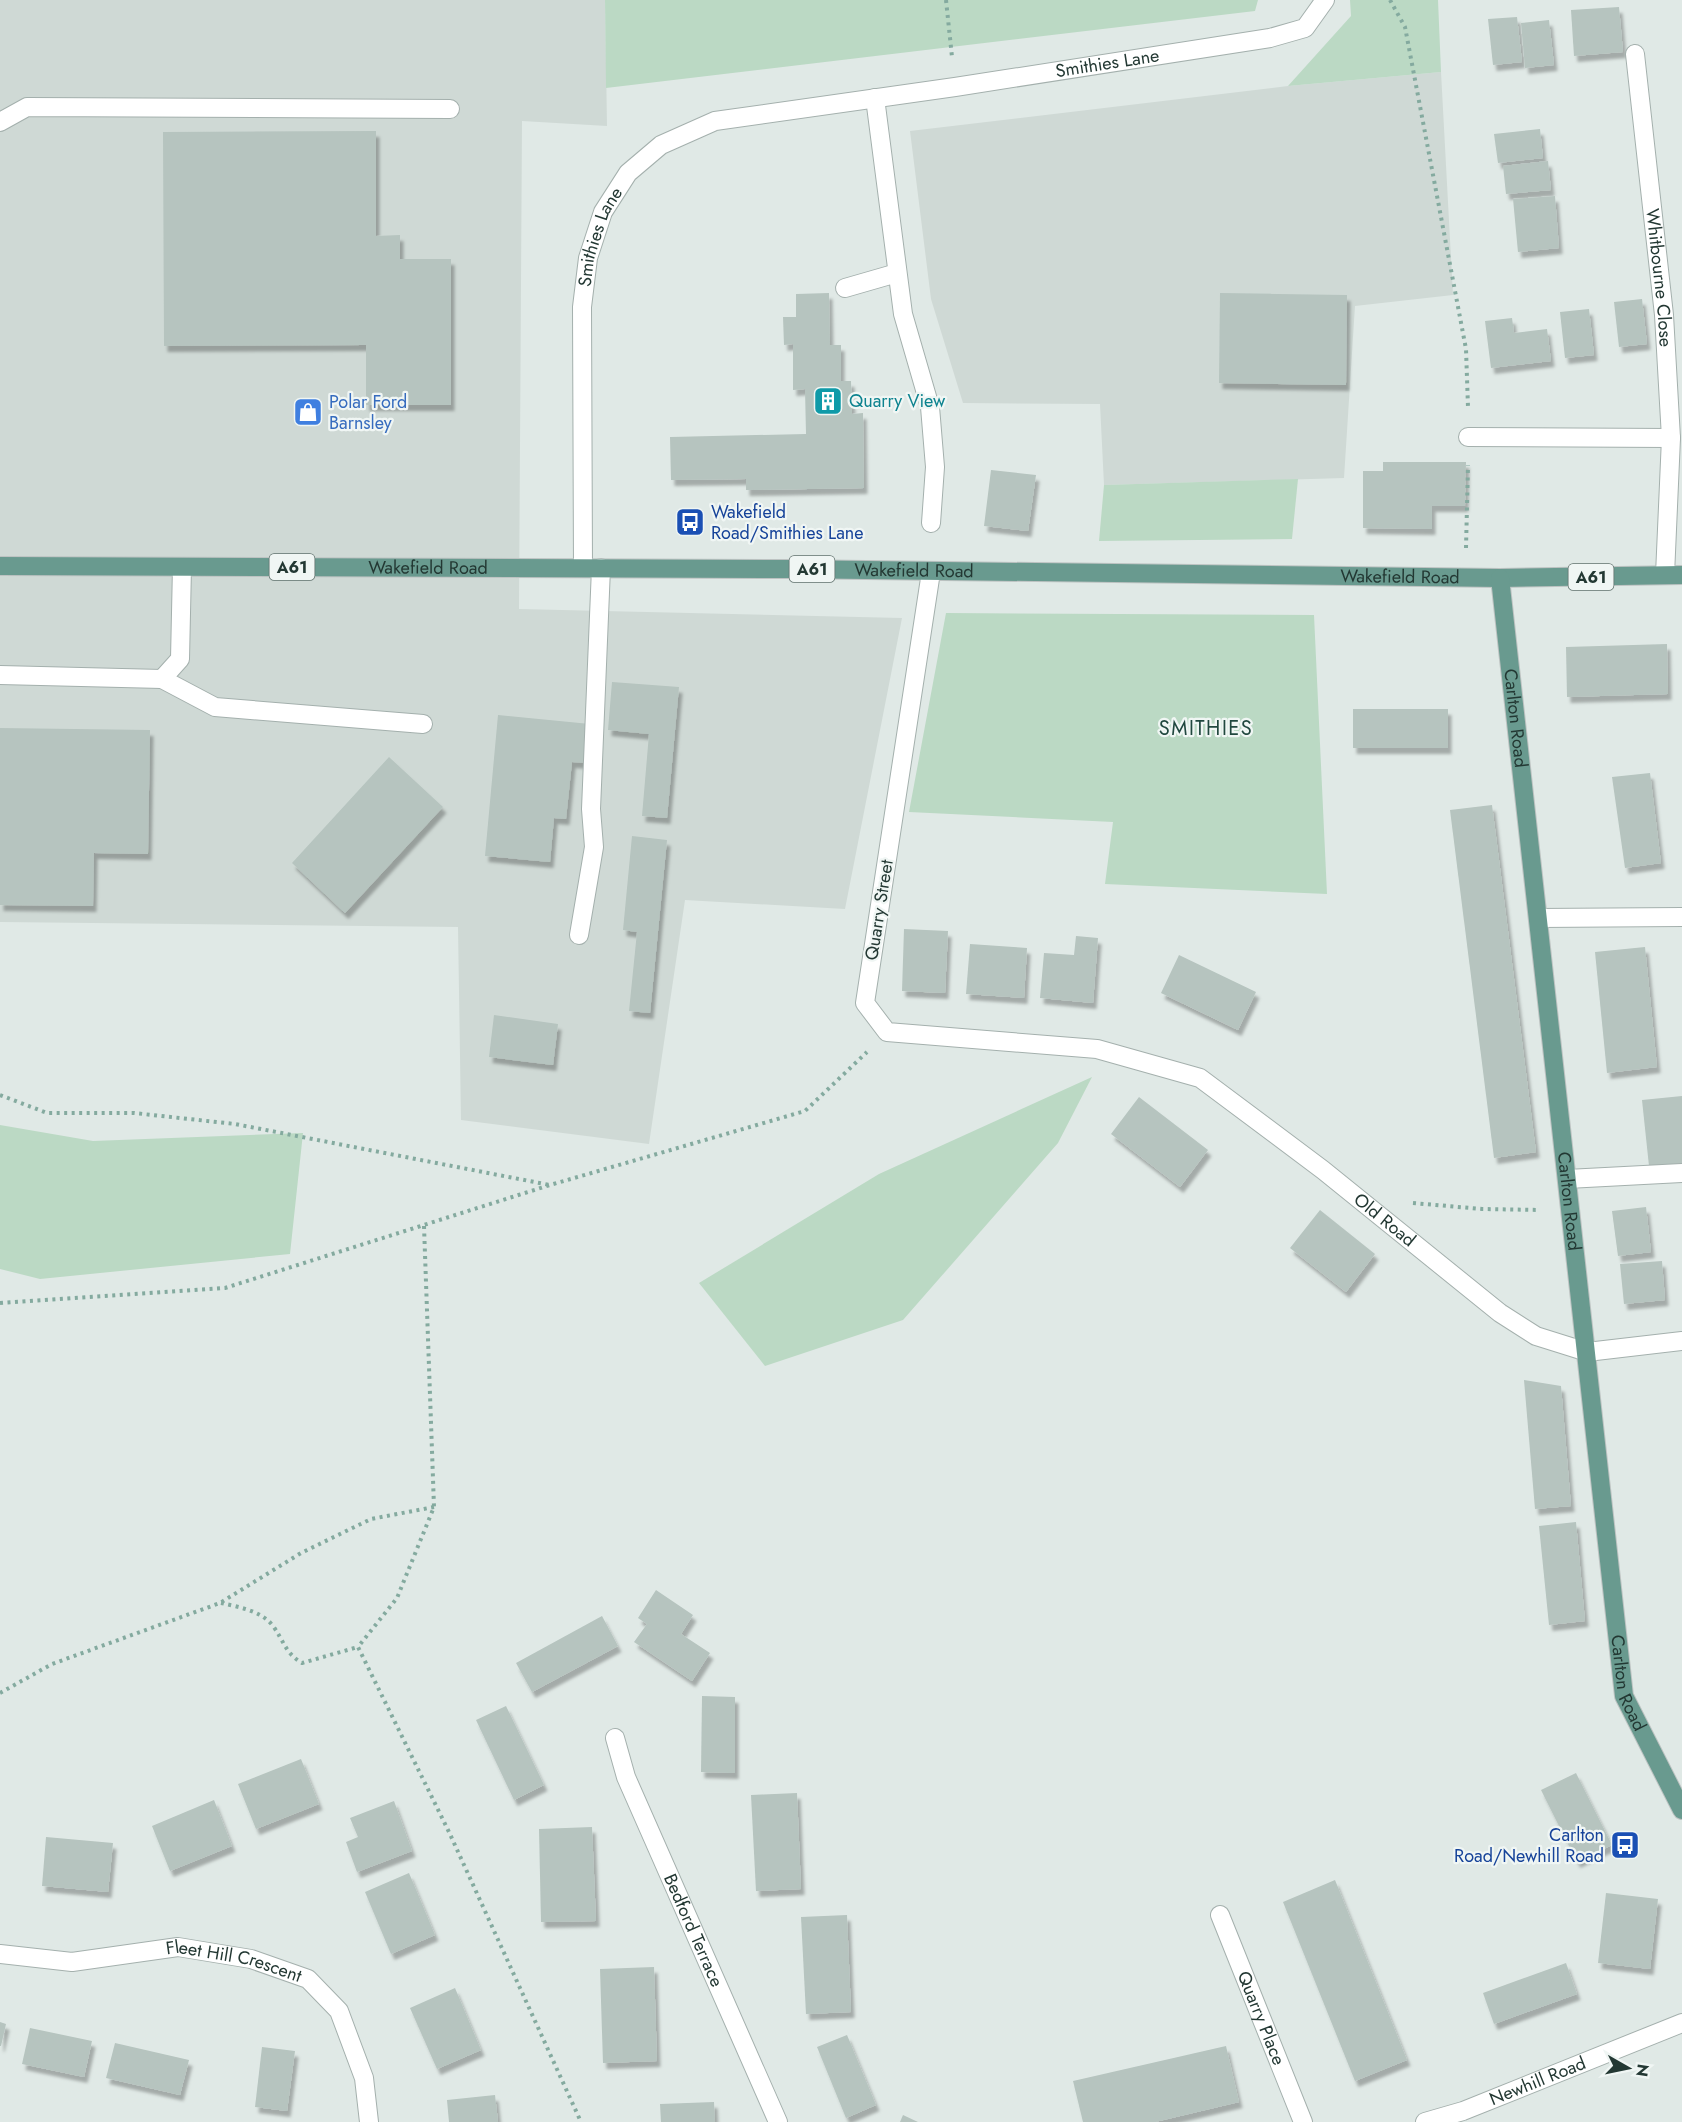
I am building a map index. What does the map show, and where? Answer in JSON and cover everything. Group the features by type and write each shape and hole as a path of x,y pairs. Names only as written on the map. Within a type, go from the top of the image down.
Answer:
{"main road":[{"name":"Wakefield Road","path":"0,566 592,568 1465,578 1674,575"},
{"name":"Carlton Road","path":"1500,578 1624,1696 1682,1810"}],"street":[{"name":"Smithies Lane","path":"579,935 594,847 591,809 592,568 582,307 588,258 603,212 628,173 661,145 715,121 875,99 1270,38 1305,28 1325,0"},
{"name":"Whitbourne Close","path":"1635,54 1664,315 1671,438 1674,575"},
{"path":"875,99 903,314 930,407 935,467 931,523"},
{"path":"0,122 27,108 450,109"},
{"path":"845,288 897,273"},
{"path":"1468,437 1671,438"},
{"path":"162,679 180,659 182,567"},
{"name":"Quarry Street","path":"887,1032 865,1003 931,572"},
{"path":"0,675 162,679 215,707 423,724"},
{"path":"1538,918 1682,917"},
{"name":"Old Road","path":"887,1032 1097,1049 1200,1078 1323,1170 1500,1313 1536,1336 1587,1352 1682,1341"},
{"path":"1567,1179 1682,1173"},
{"name":"Bedford Terrace","path":"615,1738 626,1777 778,2122"},
{"name":"Quarry Place","path":"1220,1915 1303,2122"},
{"name":"Fleet Hill Crescent","path":"0,1954 72,1962 178,1947 251,1959 308,1979 339,2011 364,2078 369,2122"},
{"name":"Newhill Road","path":"1425,2122 1465,2117 1682,2023"}],"path":[{"path":"946,0 955,87"},
{"path":"1390,0 1405,27 1466,349 1468,437 1465,578"},
{"path":"0,1303 225,1288 550,1185 805,1111 887,1032"},
{"path":"0,1095 47,1113 134,1113 235,1124 550,1185"},
{"path":"1410,1202 1482,1209 1570,1210"},
{"path":"220,1603 259,1614 273,1625 290,1656 302,1663 358,1647 397,1598 434,1507 424,1226"},
{"path":"0,1693 52,1664 220,1603 301,1553 371,1519 434,1507"},
{"path":"358,1647 449,1832 581,2122"}],"shaded area":[{"path":"0,0 605,0 607,126 522,121 519,609 902,618 845,909 685,900 649,1144 461,1120 458,927 0,922"},
{"path":"1441,72 1453,295 1355,306 1344,478 1104,485 1100,404 963,403 931,299 910,131 1288,86"}],"green space":[{"path":"605,0 1258,0 1255,11 606,88"},
{"path":"1350,0 1438,0 1441,72 1288,86 1351,16"},
{"path":"1298,479 1292,539 1099,541 1104,485"},
{"path":"946,613 1314,615 1327,894 1105,884 1113,822 909,812"},
{"path":"1092,1077 1058,1143 903,1320 765,1366 699,1283 879,1174"},
{"path":"0,1125 93,1141 303,1133 290,1254 40,1279 0,1269"}],"building":[{"path":"1619,7 1623,52 1574,56 1571,10"},
{"path":"1517,17 1522,62 1493,65 1488,19"},
{"path":"1549,20 1554,65 1525,68 1521,23"},
{"path":"1540,129 1543,158 1498,163 1494,134"},
{"path":"376,131 376,236 400,235 400,259 451,259 451,405 366,405 366,345 164,346 163,132"},
{"path":"1548,161 1551,190 1506,194 1503,166"},
{"path":"1555,196 1559,248 1518,252 1513,199"},
{"name":"Quarry View","path":"829,293 830,345 841,345 841,381 851,381 852,414 863,413 864,488 746,490 746,479 671,480 670,437 806,434 805,389 793,390 793,344 784,345 783,317 796,317 796,294"},
{"path":"1220,293 1347,295 1346,385 1219,383"},
{"path":"1642,299 1647,344 1619,347 1614,302"},
{"path":"1589,309 1594,355 1565,358 1560,312"},
{"path":"1512,318 1514,333 1547,329 1551,361 1491,368 1485,321"},
{"path":"1383,462 1466,462 1465,506 1432,506 1432,529 1363,528 1363,471 1383,471"},
{"path":"991,470 1036,475 1028,531 984,526"},
{"path":"1667,644 1668,694 1567,697 1566,647"},
{"path":"612,682 679,687 667,818 642,816 649,734 608,730"},
{"path":"1353,709 1448,709 1448,748 1353,748"},
{"path":"498,715 590,724 586,763 572,762 566,819 554,818 550,862 485,856"},
{"path":"0,728 150,730 148,854 94,853 93,906 0,905"},
{"path":"389,757 443,807 345,913 292,863"},
{"path":"1650,773 1661,863 1625,868 1612,777"},
{"path":"1492,805 1536,1152 1494,1158 1450,810"},
{"path":"632,836 667,840 650,1013 629,1011 637,932 623,930"},
{"path":"904,929 948,931 945,993 902,991"},
{"path":"1076,936 1098,938 1093,1003 1040,998 1044,953 1074,955"},
{"path":"970,944 1027,948 1024,998 966,994"},
{"path":"1645,947 1657,1067 1607,1073 1595,952"},
{"path":"1179,955 1256,992 1238,1030 1161,993"},
{"path":"494,1015 558,1024 553,1065 489,1057"},
{"path":"1682,1096 1682,1163 1649,1166 1642,1100"},
{"path":"1139,1097 1208,1150 1180,1187 1111,1134"},
{"path":"1646,1207 1651,1252 1618,1256 1612,1211"},
{"path":"1320,1210 1375,1254 1346,1292 1290,1248"},
{"path":"1662,1261 1665,1300 1624,1304 1620,1264"},
{"path":"1524,1380 1561,1386 1571,1506 1535,1509"},
{"path":"1576,1522 1585,1621 1549,1625 1539,1526"},
{"path":"656,1590 693,1615 681,1634 710,1653 692,1681 634,1642 647,1624 638,1618"},
{"path":"602,1616 618,1646 532,1692 516,1663"},
{"path":"702,1696 735,1697 735,1773 701,1772"},
{"path":"506,1706 544,1785 514,1800 476,1720"},
{"path":"301,1759 319,1804 256,1829 238,1784"},
{"path":"1576,1773 1612,1845 1577,1862 1541,1790"},
{"path":"797,1793 801,1889 756,1891 751,1795"},
{"path":"214,1800 232,1846 170,1871 152,1826"},
{"path":"394,1801 412,1851 357,1872 346,1842 358,1837 350,1818"},
{"path":"592,1827 596,1921 541,1922 539,1829"},
{"path":"46,1837 113,1843 108,1892 42,1886"},
{"path":"409,1873 435,1935 391,1954 365,1892"},
{"path":"1335,1880 1407,2060 1355,2081 1283,1902"},
{"path":"1606,1893 1658,1899 1650,1969 1598,1963"},
{"path":"847,1915 851,2012 806,2014 801,1917"},
{"path":"1566,1963 1577,1994 1494,2024 1483,1993"},
{"path":"654,1967 657,2061 603,2063 600,1969"},
{"path":"455,1988 481,2050 437,2069 410,2008"},
{"path":"0,2022 6,2024 1,2046 0,2046"},
{"path":"30,2028 92,2041 84,2077 22,2064"},
{"path":"847,2035 876,2105 846,2118 817,2047"},
{"path":"115,2043 189,2060 180,2095 106,2078"},
{"path":"1226,2046 1239,2102 1155,2122 1083,2122 1073,2081"},
{"path":"262,2047 295,2051 287,2111 255,2107"},
{"path":"495,2095 498,2122 449,2122 447,2100"},
{"path":"714,2102 715,2122 661,2122 660,2104"},
{"path":"903,2115 918,2122 900,2122"}],"place":[{"name":"Quarry View","path":"828,401"},
{"name":"Polar Ford Barnsley","path":"308,412"},
{"name":"Wakefield Road/Smithies Lane","path":"690,522"},
{"name":"Carlton Road/Newhill Road","path":"1625,1845"}],"district":[{"name":"SMITHIES","path":"1206,728"}]}
